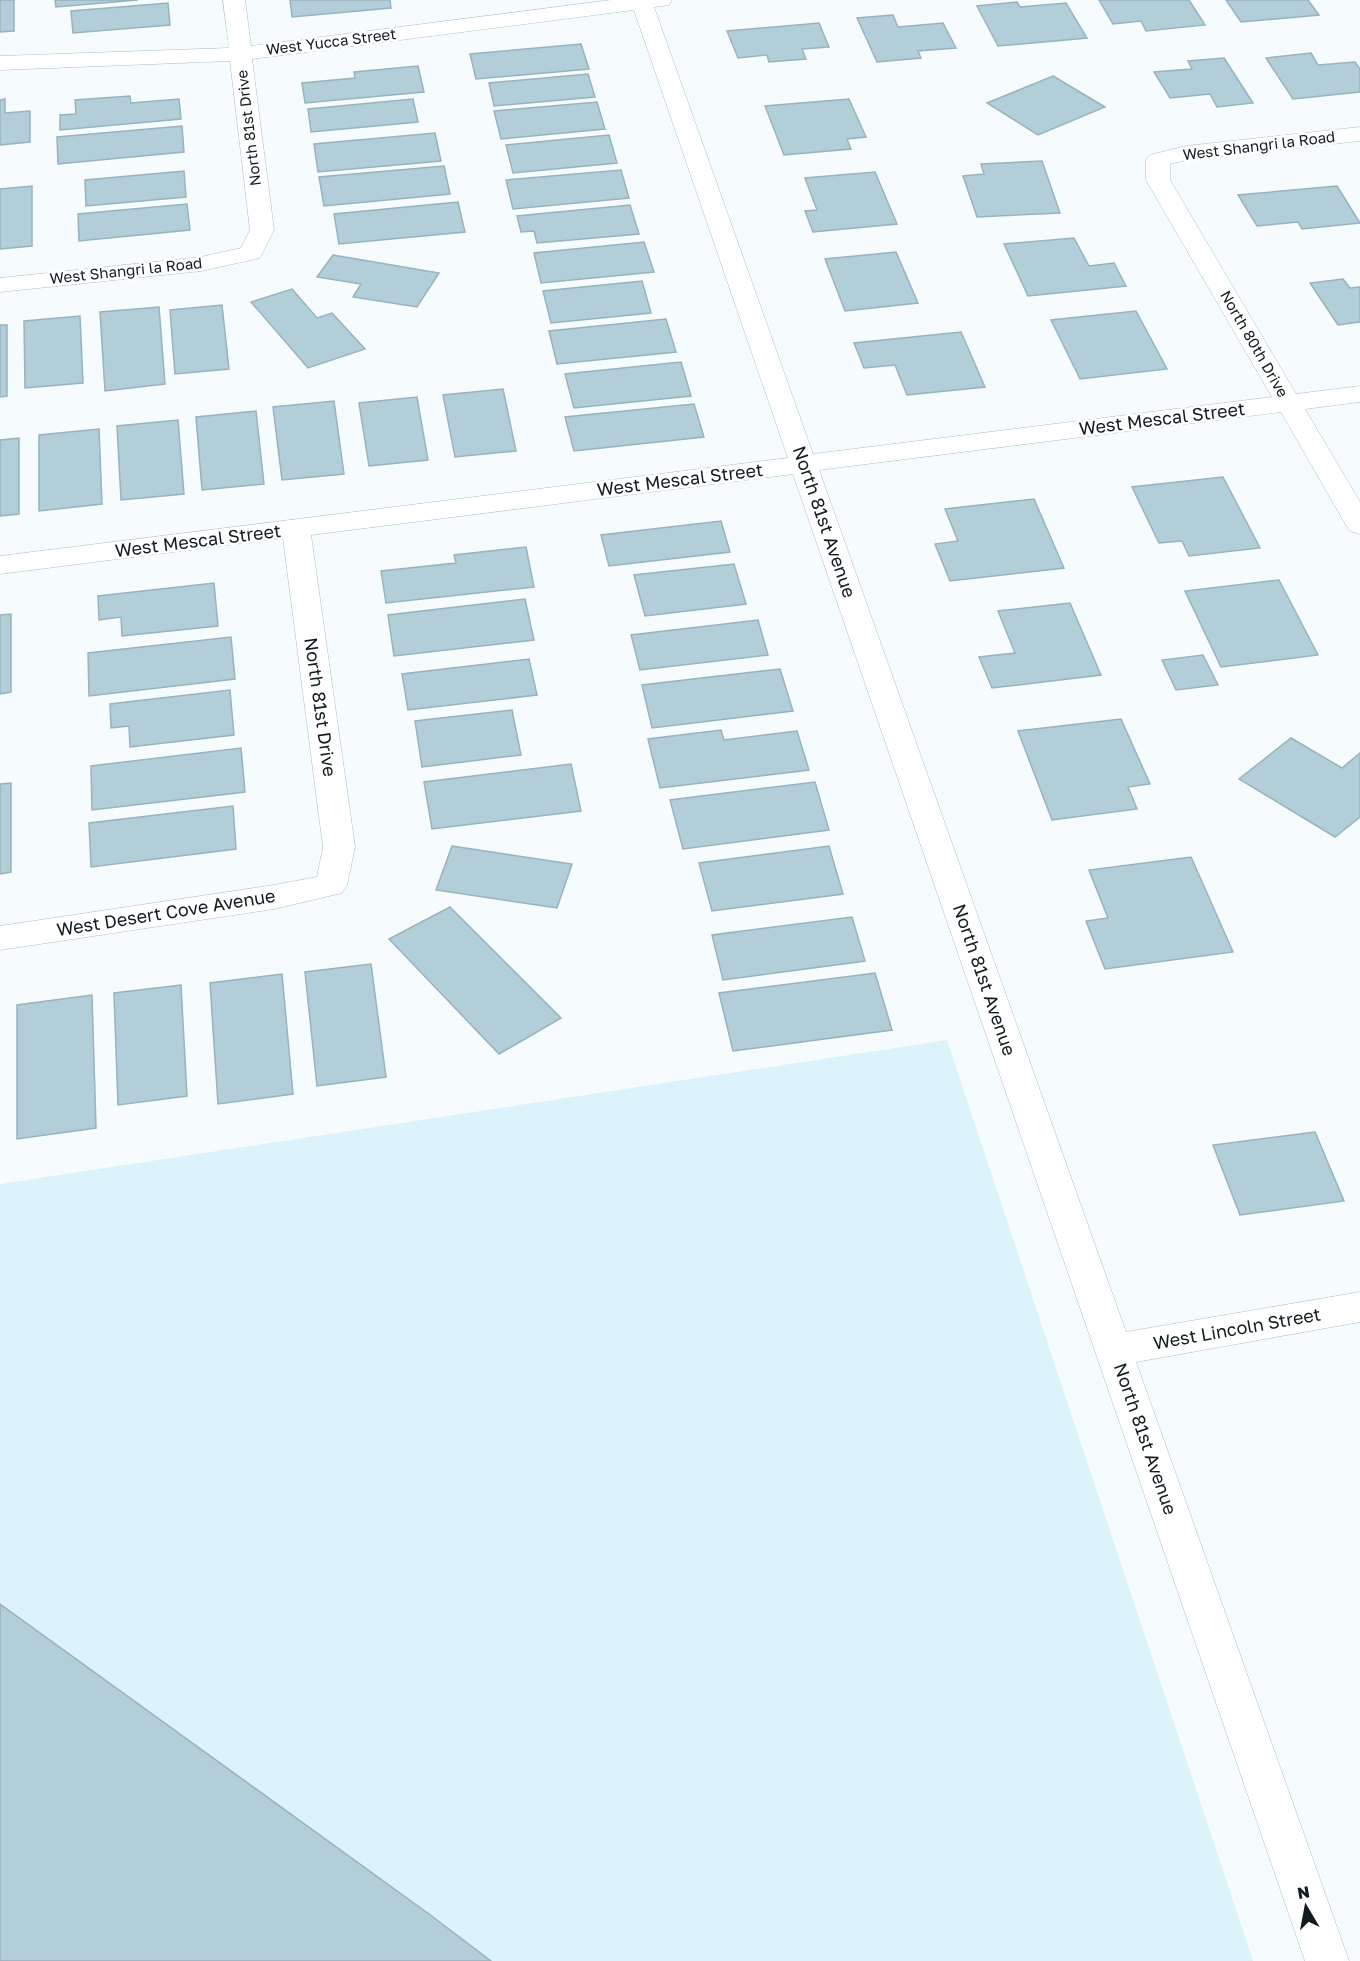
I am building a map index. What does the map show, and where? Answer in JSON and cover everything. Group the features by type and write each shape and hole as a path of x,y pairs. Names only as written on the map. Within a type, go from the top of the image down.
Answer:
{"street":[{"name":"North 81st Drive","path":"234,0 262,230 251,253"},
{"name":"West Yucca Street","path":"0,63 240,54 648,1"},
{"name":"North 81st Avenue","path":"648,1 804,464 1327,1961"},
{"name":"West Shangri la Road","path":"1158,160 1186,153 1360,134"},
{"name":"North 80th Drive","path":"1158,160 1158,180 1360,525"},
{"name":"West Shangri la Road","path":"0,285 201,264 251,253"},
{"name":"West Mescal Street","path":"0,566 1360,394"},
{"name":"North 81st Drive","path":"296,529 339,847 331,885"},
{"name":"West Desert Cove Avenue","path":"0,938 274,897 331,885"},
{"name":"West Lincoln Street","path":"1113,1350 1360,1307"}],"shaded area":[{"path":"947,1040 1253,1961 0,1961 0,1184"}],"building":[{"path":"0,0 14,0 14,31 0,32"},
{"path":"55,0 138,0 56,7"},
{"path":"290,0 390,0 391,8 292,17"},
{"path":"1099,0 1189,0 1205,25 1146,31 1141,21 1113,24"},
{"path":"1226,0 1308,0 1319,15 1241,22"},
{"path":"1017,2 1020,7 1066,3 1087,38 998,46 977,6"},
{"path":"168,3 170,25 73,33 71,11"},
{"path":"893,15 898,27 943,23 956,48 918,51 921,58 877,62 857,18"},
{"path":"819,23 829,47 802,49 806,59 769,62 767,55 738,58 727,31"},
{"path":"581,44 589,69 476,79 470,54"},
{"path":"1311,53 1318,65 1355,62 1360,69 1360,92 1293,99 1266,58"},
{"path":"1224,58 1253,103 1217,107 1210,94 1170,98 1154,72 1192,69 1188,61"},
{"path":"418,66 424,92 305,103 302,83 355,78 354,72"},
{"path":"588,74 595,97 494,106 489,83"},
{"path":"1053,76 1105,107 1038,135 987,103"},
{"path":"130,96 131,103 179,99 181,119 60,130 60,115 76,114 75,100"},
{"path":"5,99 5,113 30,111 30,142 0,145 0,100"},
{"path":"413,99 418,122 311,132 308,109"},
{"path":"849,99 866,137 847,139 851,149 784,155 765,106"},
{"path":"597,102 605,129 501,139 494,111"},
{"path":"182,126 184,152 58,164 57,137"},
{"path":"435,133 441,161 318,172 314,144"},
{"path":"609,135 617,163 513,173 506,145"},
{"path":"1042,161 1060,213 977,217 963,176 984,174 981,164"},
{"path":"444,166 450,194 324,206 319,177"},
{"path":"621,170 629,198 513,209 506,180"},
{"path":"184,171 186,197 86,206 85,180"},
{"path":"875,172 897,224 813,232 805,211 817,210 805,178"},
{"path":"32,186 32,246 0,249 0,189"},
{"path":"1337,186 1360,223 1302,229 1298,222 1257,226 1238,195"},
{"path":"458,202 465,232 339,244 334,214"},
{"path":"187,204 190,230 79,241 78,214"},
{"path":"630,205 639,234 537,243 534,231 521,232 517,216"},
{"path":"1074,238 1089,266 1114,263 1126,286 1028,296 1004,244"},
{"path":"644,242 654,272 541,283 534,253"},
{"path":"896,252 918,303 845,311 825,259"},
{"path":"333,255 439,273 417,307 353,297 361,284 317,277"},
{"path":"1343,279 1350,288 1360,287 1360,322 1338,325 1310,283"},
{"path":"642,281 651,313 551,323 543,291"},
{"path":"292,289 317,318 332,313 365,349 308,368 251,302"},
{"path":"222,305 229,369 175,374 170,310"},
{"path":"159,307 165,384 105,391 100,312"},
{"path":"1136,311 1167,369 1080,379 1051,320"},
{"path":"80,316 83,383 25,388 24,321"},
{"path":"666,319 676,352 557,364 549,331"},
{"path":"0,325 7,325 7,396 0,397"},
{"path":"961,332 985,387 907,395 895,365 864,368 854,343"},
{"path":"681,362 691,396 574,408 565,374"},
{"path":"503,389 516,451 455,457 443,395"},
{"path":"417,397 428,460 369,466 359,403"},
{"path":"334,401 344,474 282,480 273,407"},
{"path":"694,404 704,437 574,451 565,417"},
{"path":"256,411 264,484 202,490 196,417"},
{"path":"178,420 184,494 121,500 117,426"},
{"path":"99,429 102,504 39,511 39,435"},
{"path":"19,438 19,514 0,516 0,440"},
{"path":"1223,477 1260,548 1189,556 1182,541 1159,543 1132,487"},
{"path":"1034,499 1064,568 950,581 935,544 958,541 945,509"},
{"path":"721,521 730,552 609,566 601,535"},
{"path":"526,547 534,587 386,603 381,571 456,563 454,555"},
{"path":"734,564 746,604 645,616 634,575"},
{"path":"1279,580 1318,655 1221,667 1185,591"},
{"path":"214,583 218,626 122,636 121,617 99,620 98,596"},
{"path":"525,599 534,640 394,656 388,615"},
{"path":"1070,603 1101,675 992,688 979,657 1015,653 998,611"},
{"path":"11,614 11,692 0,694 0,615"},
{"path":"758,620 768,655 640,670 631,635"},
{"path":"231,637 235,679 89,696 88,653"},
{"path":"1203,655 1218,685 1176,690 1162,660"},
{"path":"529,659 537,695 408,710 402,674"},
{"path":"780,669 793,711 652,728 642,685"},
{"path":"230,690 234,735 130,747 129,726 111,728 110,704"},
{"path":"512,710 521,755 422,767 415,721"},
{"path":"1121,719 1150,784 1128,787 1137,809 1052,820 1018,731"},
{"path":"721,730 724,740 797,731 809,770 660,788 648,739"},
{"path":"1291,738 1342,768 1360,753 1360,817 1335,837 1239,779"},
{"path":"241,748 245,792 92,810 91,766"},
{"path":"571,764 581,811 432,829 424,782"},
{"path":"815,782 829,830 683,849 670,800"},
{"path":"11,783 11,872 0,874 0,784"},
{"path":"233,806 236,849 91,867 89,823"},
{"path":"452,846 572,864 557,908 436,890"},
{"path":"829,846 843,894 712,911 699,863"},
{"path":"1191,857 1233,952 1105,969 1086,921 1108,918 1089,870"},
{"path":"450,907 561,1018 499,1054 389,939"},
{"path":"852,917 865,961 723,980 712,935"},
{"path":"371,964 386,1077 317,1086 305,972"},
{"path":"875,973 892,1030 733,1051 719,993"},
{"path":"282,974 293,1094 218,1104 210,983"},
{"path":"181,985 187,1096 118,1105 114,993"},
{"path":"92,995 96,1128 17,1139 17,1005"},
{"path":"1315,1132 1344,1201 1240,1215 1213,1145"},
{"path":"0,1604 429,1914 491,1961 0,1961"}]}
